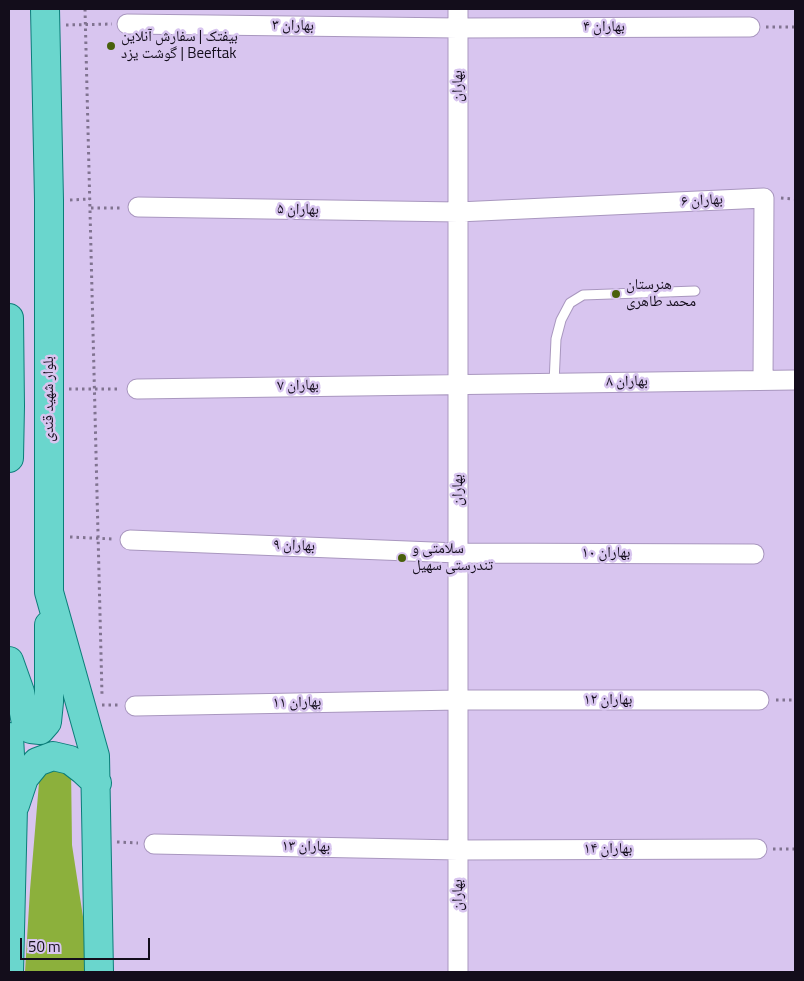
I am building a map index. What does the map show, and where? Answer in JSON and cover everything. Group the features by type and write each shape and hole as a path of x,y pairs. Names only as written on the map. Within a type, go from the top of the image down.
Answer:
{"main road":[{"name":"بلوار شهید قندی","path":"45,17 49,200 49,592 92,705 96,783 99,972"},
{"path":"9,318 9,458"},
{"path":"9,662 20,692 26,724 31,729 40,730 46,722 49,702 49,592"},
{"path":"9,737 13,808 9,972"},
{"path":"13,808 24,778 37,762 52,756 70,760 96,783"}],"street":[{"name":"بهاران","path":"458,9 458,972"},
{"name":"بهاران ۳","path":"127,24 458,28"},
{"name":"بهاران ۴","path":"458,28 750,27"},
{"name":"بهاران ۶","path":"458,212 764,198 763,380"},
{"name":"بهاران ۵","path":"138,208 458,212"},
{"name":"بهاران ۸","path":"458,384 795,380"},
{"name":"بهاران ۷","path":"137,388 458,384"},
{"name":"بهاران ۹","path":"130,540 458,552"},
{"name":"بهاران ۱۰","path":"458,552 754,554"},
{"name":"بهاران ۱۲","path":"458,700 759,700"},
{"name":"بهاران ۱۱","path":"136,706 458,700"},
{"name":"بهاران ۱۳","path":"154,844 458,850"},
{"name":"بهاران ۱۴","path":"458,850 757,849"}],"lane":[{"path":"554,383 556,339 561,320 570,304 583,294 695,291"}],"path":[{"path":"85,9 99,538 92,705 136,706"},
{"path":"45,17 86,24 127,24"},
{"path":"750,27 795,27"},
{"path":"91,208 138,208"},
{"path":"49,389 137,388"},
{"path":"49,536 130,540"},
{"path":"96,841 154,844"}],"green space":[{"path":"71,767 72,845 85,930 85,972 25,972 40,771"}],"place":[{"name":"بیفتک | سفارش آنلاین گوشت یزد | Beeftak","path":"111,46"},
{"name":"هنرستان محمد طاهری","path":"616,294"},
{"name":"سلامتی و تندرستی سهیل","path":"402,558"}]}
